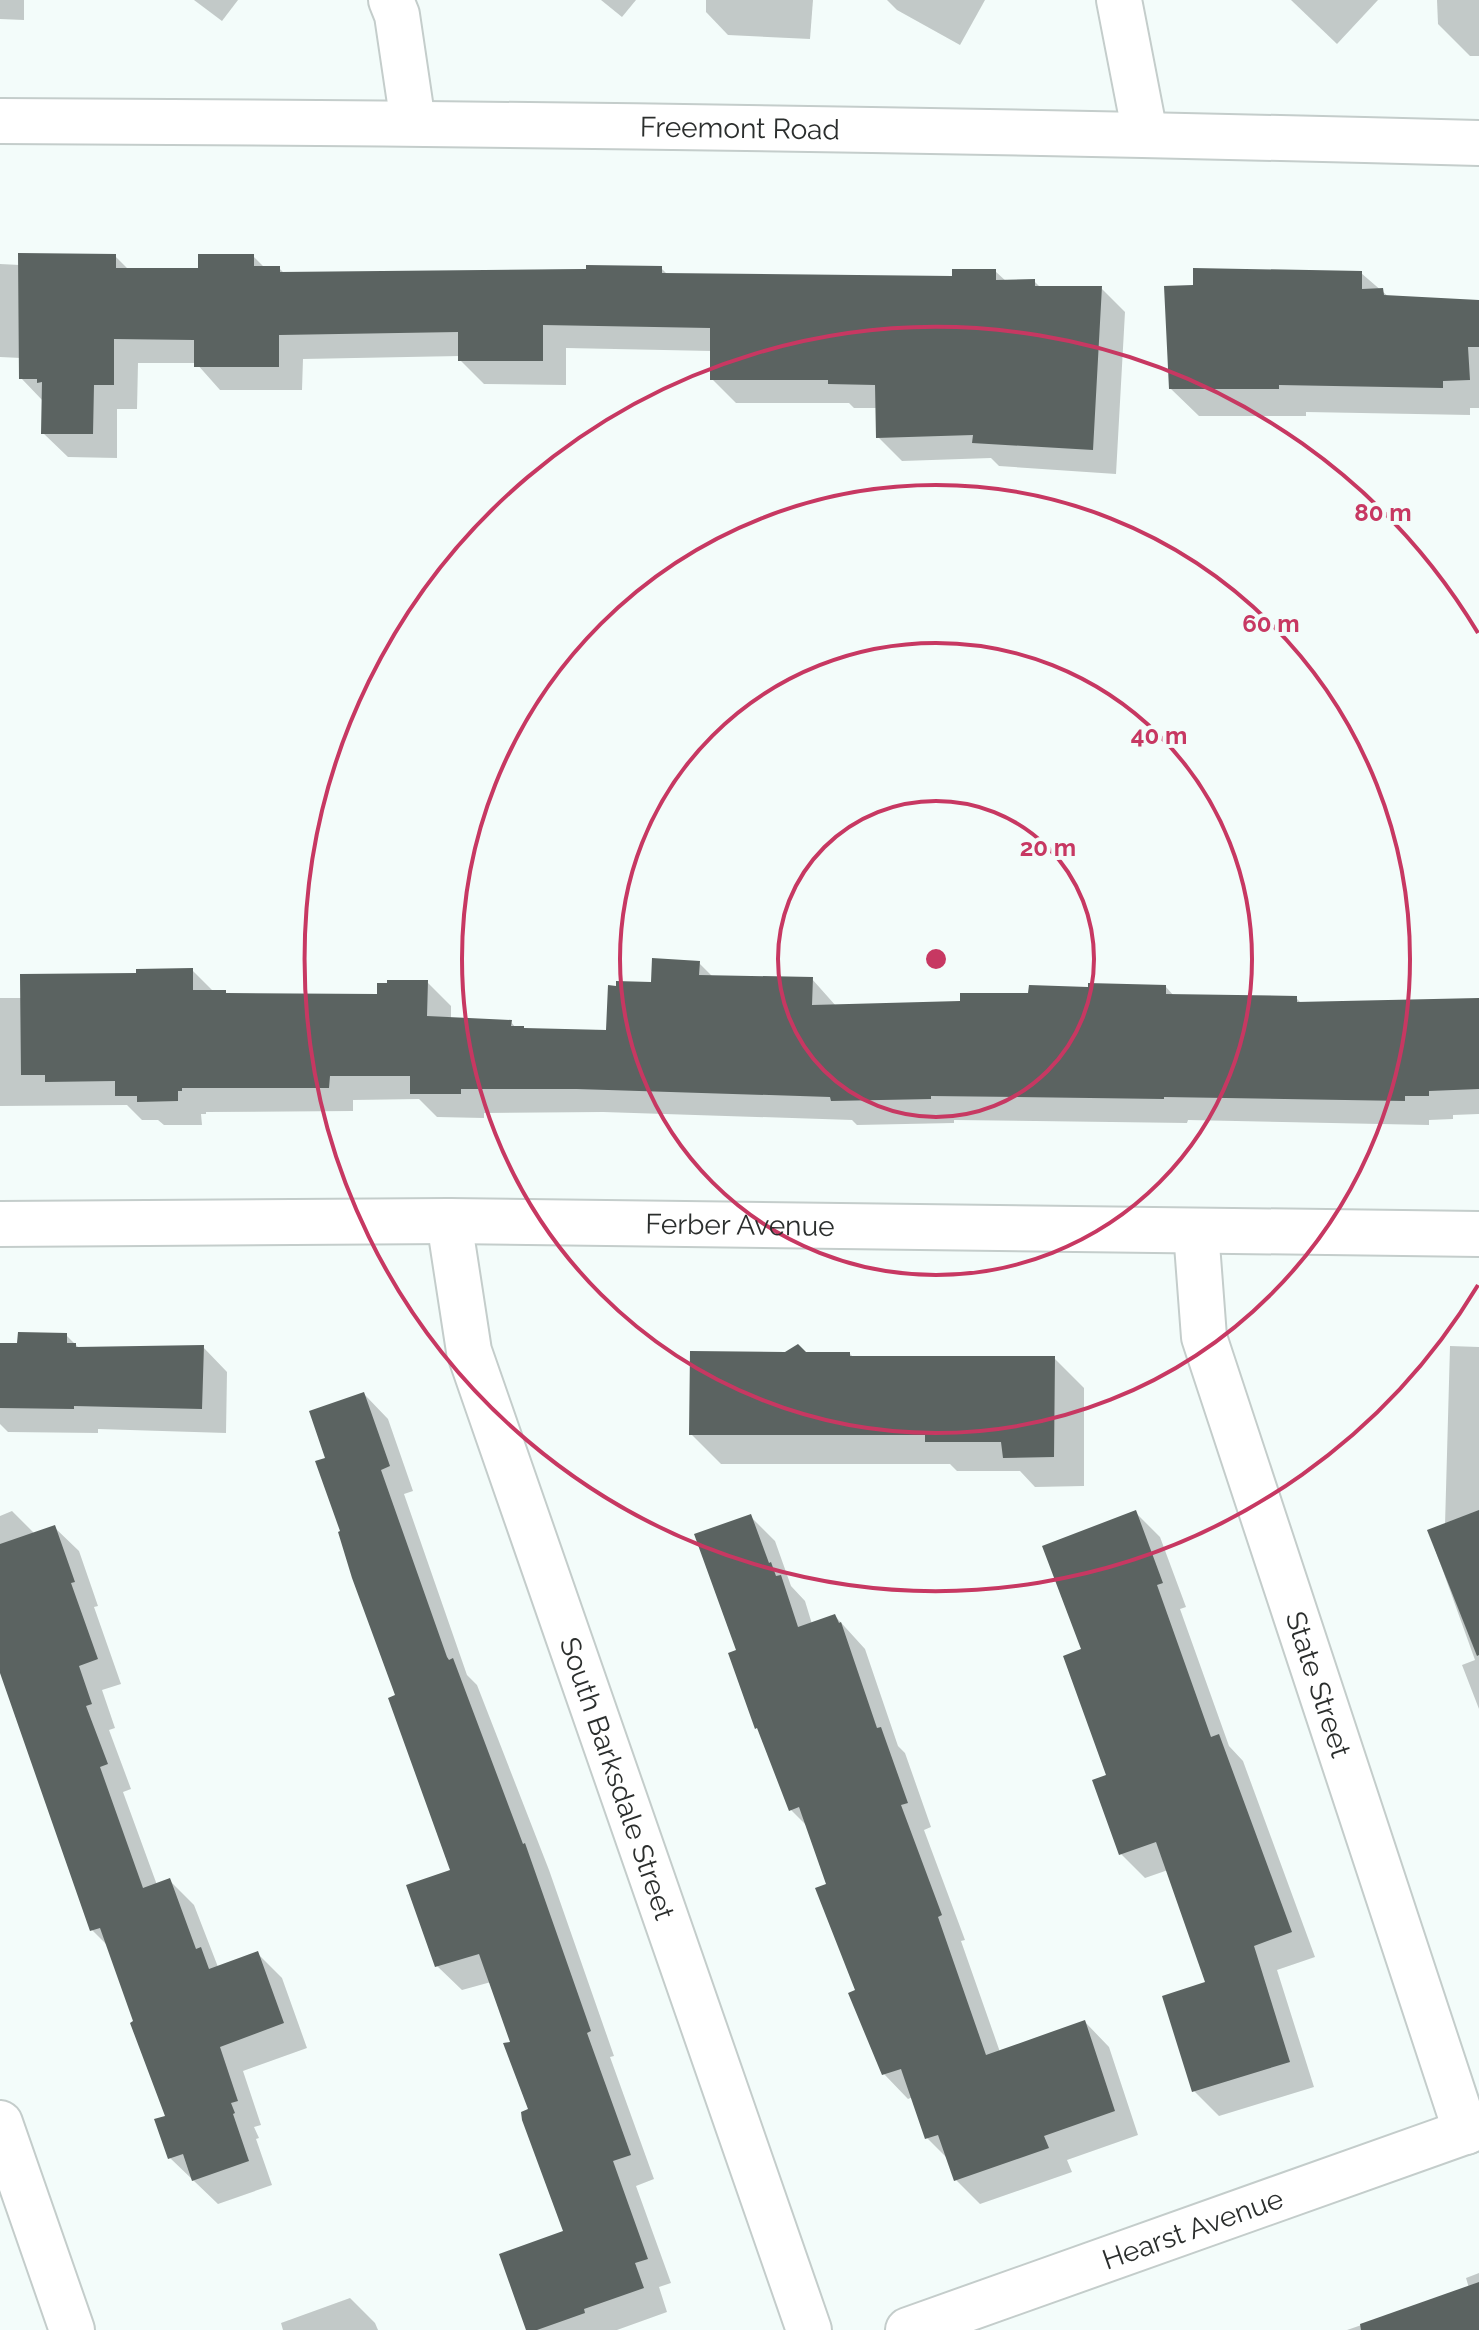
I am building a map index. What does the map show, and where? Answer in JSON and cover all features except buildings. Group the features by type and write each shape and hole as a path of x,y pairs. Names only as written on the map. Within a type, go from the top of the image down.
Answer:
{"street":[{"path":"391,0 397,15 413,123"},
{"path":"1119,0 1145,134"},
{"name":"Freemont Road","path":"0,121 413,123 1145,134 1479,143"},
{"name":"Ferber Avenue","path":"0,1224 449,1221 1479,1234"},
{"name":"South Barksdale Street","path":"449,1221 469,1351 809,2330"},
{"name":"State Street","path":"1196,1231 1204,1337 1472,2130"},
{"path":"0,2123 72,2330"},
{"name":"Hearst Avenue","path":"908,2330 1472,2130"}]}
